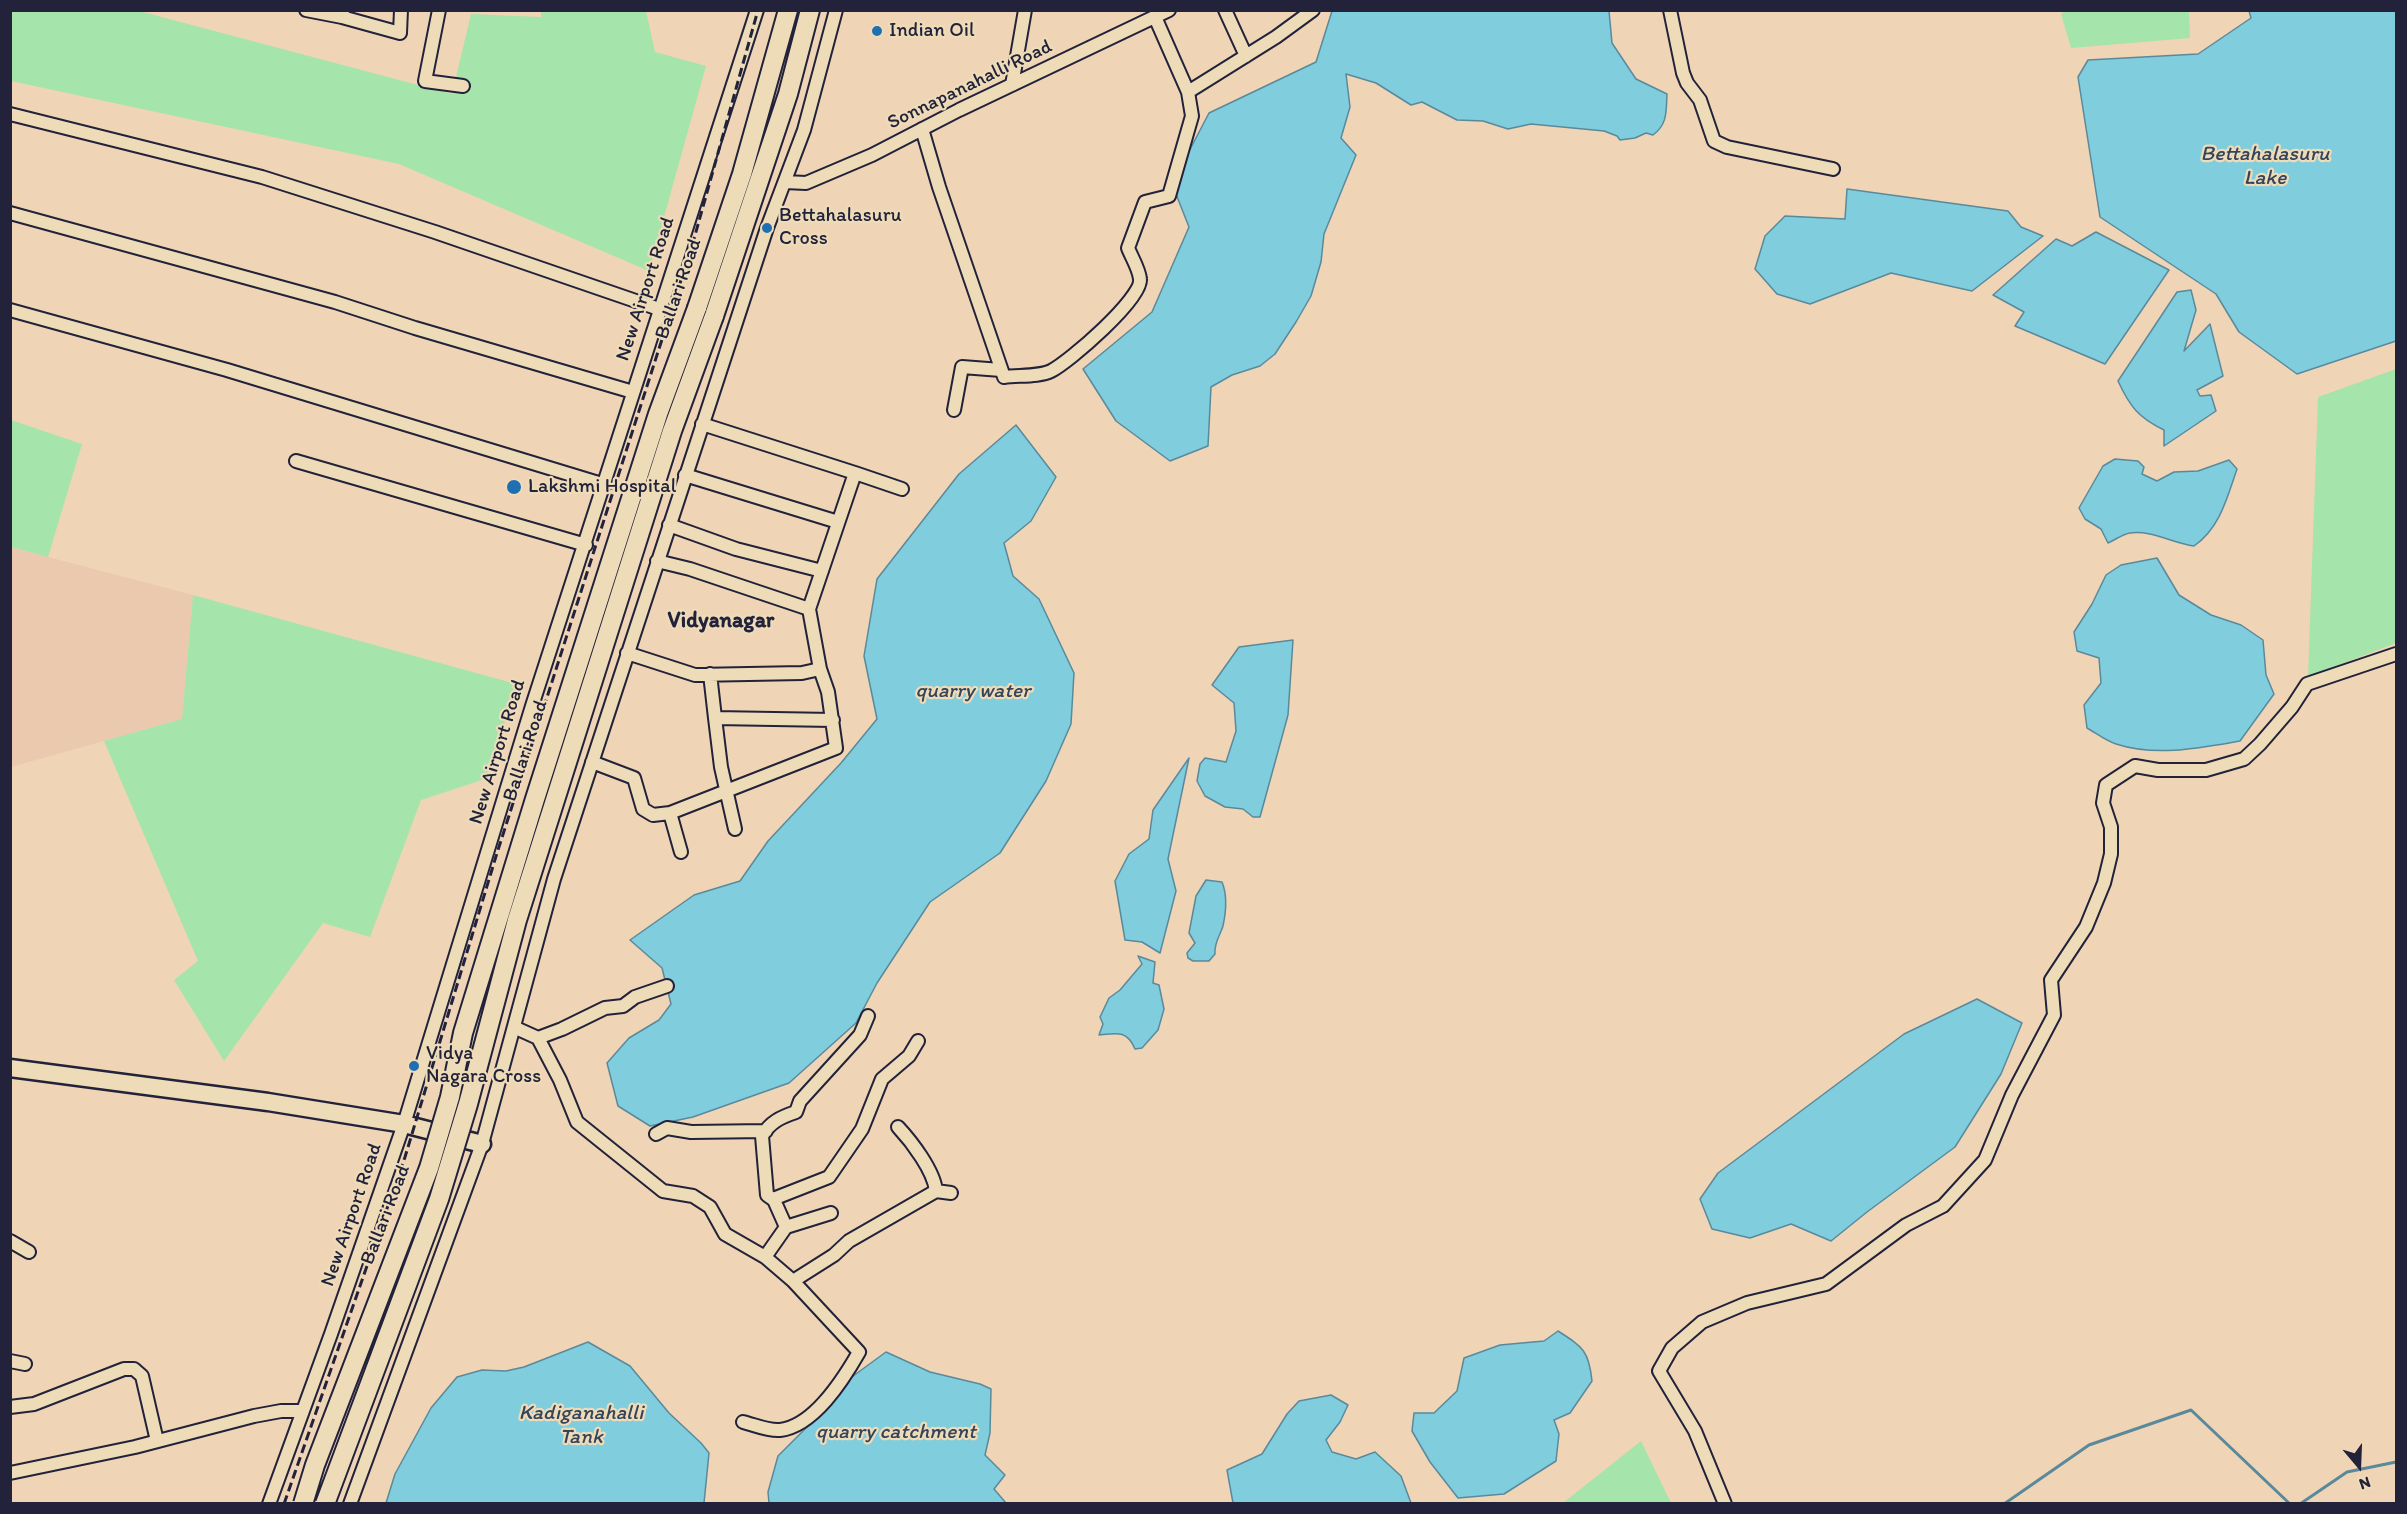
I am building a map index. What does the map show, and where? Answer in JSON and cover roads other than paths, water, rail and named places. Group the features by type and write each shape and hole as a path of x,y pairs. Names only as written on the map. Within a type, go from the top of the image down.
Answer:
{"highway":[{"name":"Ballari Road","path":"303,1503 429,1168 450,1097 463,1033 535,800 657,414 697,308 742,174 788,10"},
{"name":"Ballari Road","path":"325,1503 439,1199 468,1104 517,920 672,431 714,316 788,94 810,10"}],"main road":[{"path":"10,1068 268,1102 404,1124 482,1144"}],"street":[{"path":"306,10 342,14 399,33 401,10"},
{"path":"439,10 425,81 462,86"},
{"name":"New Airport Road","path":"269,1503 404,1124 532,706 586,545 659,309 757,10"},
{"path":"350,1503 482,1144 554,879 767,228 804,130 836,10"},
{"path":"1012,85 1025,10"},
{"name":"Sonnapanahalli Road","path":"785,182 806,183 872,155 1169,10"},
{"path":"1225,10 1246,57"},
{"path":"1188,92 1246,57 1313,10"},
{"path":"1670,10 1676,29 1683,73 1687,83 1700,100 1714,141 1727,147 1833,169"},
{"path":"922,129 939,187 1004,377 1050,372 1083,347 1115,318 1139,290 1141,279 1128,248 1145,202 1169,196 1192,116 1188,92 1155,17"},
{"path":"10,114 262,177 435,231 659,309"},
{"path":"10,213 335,302 633,392"},
{"path":"10,310 227,370 605,485"},
{"path":"954,410 962,367 1001,370"},
{"path":"702,424 902,489"},
{"path":"296,461 586,545"},
{"path":"592,762 634,778 644,809 653,815 670,813 836,747 828,692 820,669 809,609 855,473"},
{"path":"685,475 838,522"},
{"path":"669,525 736,549 822,572"},
{"path":"657,561 690,569 809,609"},
{"path":"627,653 695,675 802,673 820,669"},
{"path":"1725,1503 1695,1431 1659,1371 1672,1348 1702,1322 1747,1303 1826,1284 1906,1225 1943,1206 1985,1160 2012,1095 2054,1015 2051,980 2086,927 2104,883 2110,854 2111,827 2103,803 2106,785 2135,766 2158,770 2206,770 2244,759 2292,707 2307,684 2397,654"},
{"path":"710,674 726,791 735,829"},
{"path":"715,718 833,720"},
{"path":"670,813 681,852"},
{"path":"538,1038 605,1008 623,1006 635,997 667,986"},
{"path":"786,1227 773,1199 767,1195 762,1136 779,1118 796,1112 800,1101 860,1035 868,1016"},
{"path":"518,1029 538,1038 560,1080 577,1122 663,1191 693,1196 710,1207 725,1234 765,1257 793,1281 859,1352 845,1376 812,1416 800,1425 781,1430 768,1430 743,1422"},
{"path":"773,1199 829,1177 862,1129 882,1079 909,1056 918,1041"},
{"path":"898,1127 910,1140 931,1174 936,1191"},
{"path":"656,1134 667,1128 691,1132 765,1131"},
{"path":"793,1281 834,1255 849,1241 936,1191 951,1193"},
{"path":"765,1257 786,1227 831,1213"},
{"path":"10,1241 29,1252"},
{"path":"10,1361 25,1364"},
{"path":"10,1407 34,1404 124,1369 134,1370 142,1376 157,1441"},
{"path":"10,1473 157,1441 254,1416 281,1411 303,1411"}],"water":[{"path":"1332,11 1609,11 1612,43 1636,79 1667,94 1664,122 1653,135 1646,133 1635,138 1620,140 1617,136 1604,131 1531,124 1508,129 1483,121 1457,120 1422,102 1411,105 1376,83 1346,74 1350,107 1341,138 1356,155 1324,234 1321,262 1311,296 1275,354 1260,366 1232,375 1211,387 1208,446 1170,461 1116,421 1083,369 1152,312 1189,227 1172,184 1209,113 1316,62"},
{"name":"Bettahalasuru Lake","path":"2249,11 2396,11 2396,341 2297,374 2239,332 2216,294 2100,217 2078,77 2088,60 2198,54 2251,18"},
{"path":"1847,189 2008,211 2021,227 2043,236 1972,291 1891,273 1810,304 1777,294 1755,269 1765,236 1785,216 1845,219"},
{"path":"2096,232 2169,270 2105,364 2015,326 2024,312 1993,295 2056,239 2072,246"},
{"path":"2191,290 2196,310 2184,351 2210,324 2223,376 2197,390 2200,396 2211,395 2216,411 2164,446 2164,430 2136,411 2118,381 2177,292"},
{"name":"quarry water","path":"1016,425 1056,477 1031,521 1004,543 1013,576 1039,599 1074,673 1071,724 1046,781 1000,853 930,902 877,983 856,1023 789,1083 693,1117 650,1126 618,1106 607,1063 629,1038 659,1020 671,1004 662,968 630,940 694,895 740,881 768,841 841,763 877,719 864,656 877,579 959,474"},
{"path":"2115,459 2138,461 2144,467 2142,474 2157,481 2174,472 2198,471 2229,460 2237,469 2216,521 2203,539 2194,546 2138,533 2127,534 2108,543 2101,529 2085,519 2079,508 2103,466"},
{"path":"2157,558 2179,595 2211,615 2241,625 2263,640 2266,675 2274,694 2240,741 2178,750 2147,750 2112,743 2087,728 2084,705 2101,683 2099,658 2077,651 2074,632 2092,604 2106,575 2121,565"},
{"path":"1293,640 1288,715 1260,817 1253,817 1243,809 1225,807 1205,796 1197,781 1200,764 1205,758 1226,762 1236,731 1234,703 1212,685 1239,647"},
{"path":"1189,758 1168,859 1176,891 1160,953 1142,942 1125,940 1115,881 1129,854 1149,839 1153,810"},
{"path":"1206,880 1222,882 1225,898 1224,921 1216,943 1215,954 1209,961 1193,961 1188,958 1187,953 1195,943 1189,933 1196,896"},
{"path":"1138,956 1155,962 1153,983 1159,985 1164,1009 1158,1030 1142,1048 1135,1049 1129,1039 1121,1034 1099,1035 1103,1024 1100,1017 1109,998 1120,990 1142,964"},
{"path":"1977,999 2022,1023 2001,1074 1955,1147 1831,1241 1791,1224 1750,1238 1712,1229 1700,1199 1718,1173 1904,1034"},
{"path":"1558,1331 1579,1346 1587,1356 1592,1381 1570,1413 1554,1420 1559,1434 1556,1461 1504,1494 1458,1498 1430,1462 1412,1431 1414,1413 1434,1413 1457,1391 1464,1358 1500,1345 1544,1341"},
{"name":"Kadiganahalli Tank","path":"588,1342 630,1366 669,1413 709,1453 704,1503 386,1503 395,1474 431,1408 457,1377 482,1370 506,1371 524,1367"},
{"name":"quarry catchment","path":"886,1352 930,1372 980,1384 991,1389 990,1433 985,1455 1005,1475 994,1489 1006,1503 769,1503 768,1492 778,1456 815,1419 849,1379"},
{"path":"1331,1395 1348,1405 1340,1422 1326,1440 1332,1452 1356,1459 1375,1452 1401,1476 1411,1503 1233,1503 1227,1470 1262,1454 1287,1414 1299,1401"}],"waterway":[{"path":"2004,1504 2089,1445 2191,1410 2290,1504"},
{"path":"2300,1504 2347,1472 2396,1462"}],"railway":[{"path":"284,1504 405,1157 497,853 692,246 758,10"}],"place":[{"name":"Indian Oil","path":"877,31"},
{"name":"Bettahalasuru Cross","path":"767,228"},
{"name":"Lakshmi Hospital","path":"514,487"},
{"name":"Vidya Nagara Cross","path":"414,1066"}],"district":[{"name":"Vidyanagar","path":"721,621"}]}
